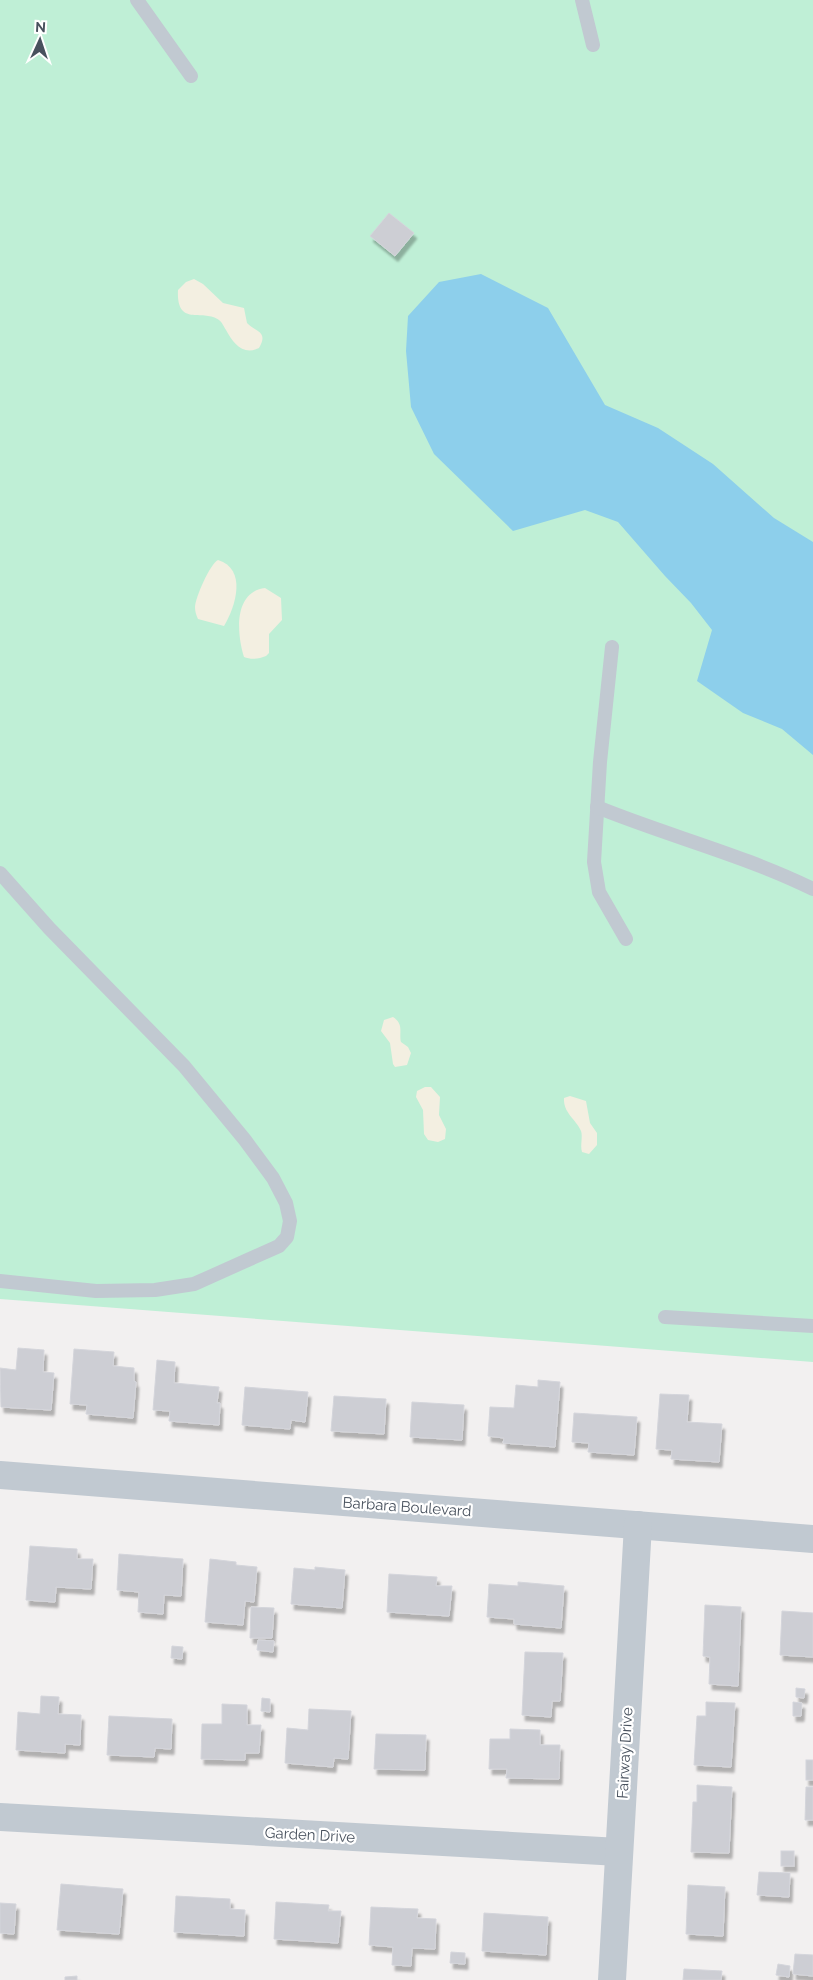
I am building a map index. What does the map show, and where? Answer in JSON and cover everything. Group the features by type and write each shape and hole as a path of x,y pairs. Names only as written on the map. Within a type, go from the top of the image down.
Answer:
{"street":[{"name":"Barbara Boulevard","path":"0,1475 813,1539"},
{"name":"Fairway Drive","path":"612,1980 638,1525"},
{"name":"Garden Drive","path":"0,1817 619,1852"}],"lane":[{"path":"137,0 191,76"},
{"path":"582,0 592,45"},
{"path":"612,647 600,762 594,862 599,892 626,939"},
{"path":"597,807 641,825 759,865 813,889"},
{"path":"0,873 49,928 184,1066 245,1140 273,1178 286,1203 290,1221 287,1237 279,1246 194,1284 155,1290 96,1291 0,1281"},
{"path":"665,1317 813,1326"}],"green space":[{"path":"0,0 813,0 813,1362 0,1299"}],"sand":[{"path":"194,279 203,284 223,303 244,308 247,323 262,335 262,342 259,348 248,350 239,347 219,320 213,317 192,315 181,309 178,290 186,282"},
{"path":"218,560 233,571 236,580 235,599 224,626 198,619 195,609 197,596 211,568"},
{"path":"265,588 281,598 282,620 269,634 269,653 261,658 247,658 244,657 240,638 239,627 242,606 247,597 255,591"},
{"path":"393,1017 400,1025 401,1042 408,1047 411,1053 407,1065 395,1067 390,1043 381,1031 384,1020"},
{"path":"425,1087 431,1087 440,1097 439,1115 446,1129 445,1139 438,1142 428,1140 424,1134 423,1110 416,1097 417,1091"},
{"path":"570,1096 586,1101 590,1123 597,1133 597,1145 589,1154 582,1152 581,1131 564,1103 564,1098"}],"water":[{"path":"481,274 548,308 605,405 658,428 713,464 774,518 813,542 813,755 782,729 743,713 697,681 712,630 691,603 618,522 585,510 513,531 434,454 411,407 406,351 408,316 439,282"}],"building":[{"path":"389,213 414,233 395,256 370,236"},
{"path":"18,1348 44,1350 43,1372 54,1373 51,1410 1,1407 0,1368 16,1370"},
{"path":"74,1349 114,1352 113,1366 134,1368 134,1381 136,1382 133,1418 86,1414 87,1405 70,1404"},
{"path":"157,1360 175,1362 174,1383 219,1387 217,1403 220,1403 219,1425 169,1421 170,1411 153,1410"},
{"path":"538,1380 560,1382 555,1447 503,1443 504,1438 488,1436 490,1407 514,1408 516,1385 538,1387"},
{"path":"245,1387 308,1392 305,1422 291,1420 290,1429 242,1425"},
{"path":"660,1394 689,1395 687,1422 722,1424 719,1462 671,1459 672,1450 656,1449"},
{"path":"334,1396 386,1399 384,1434 331,1431"},
{"path":"412,1402 464,1405 462,1440 410,1437"},
{"path":"574,1413 637,1417 634,1455 588,1452 589,1443 572,1442"},
{"path":"30,1546 77,1549 77,1559 93,1559 91,1589 56,1587 55,1602 26,1600"},
{"path":"119,1554 183,1559 181,1596 164,1595 163,1614 138,1612 139,1592 117,1590"},
{"path":"210,1559 236,1562 236,1565 257,1567 254,1602 245,1601 243,1625 205,1622"},
{"path":"315,1567 345,1570 342,1608 291,1604 294,1568 315,1570"},
{"path":"389,1574 437,1577 436,1586 452,1586 449,1616 387,1612"},
{"path":"518,1582 564,1586 561,1628 514,1624 514,1619 487,1617 489,1584 518,1586"},
{"path":"705,1605 741,1607 738,1686 709,1684 710,1657 703,1656"},
{"path":"251,1607 274,1608 272,1638 250,1638"},
{"path":"782,1611 813,1613 813,1657 780,1655"},
{"path":"258,1640 274,1641 273,1652 257,1650"},
{"path":"172,1646 183,1647 182,1659 171,1658"},
{"path":"525,1652 563,1653 560,1701 552,1701 551,1717 522,1715"},
{"path":"796,1688 805,1689 804,1698 796,1697"},
{"path":"41,1696 59,1697 58,1714 81,1715 80,1745 65,1744 65,1753 16,1750 18,1712 40,1714"},
{"path":"262,1698 270,1699 270,1712 261,1711"},
{"path":"706,1702 735,1703 731,1767 694,1765 697,1716 706,1716"},
{"path":"793,1702 802,1703 801,1716 793,1716"},
{"path":"222,1704 247,1705 247,1725 261,1725 259,1753 245,1753 245,1760 201,1759 202,1724 222,1724"},
{"path":"309,1709 351,1711 348,1759 334,1758 333,1767 285,1763 287,1728 308,1730"},
{"path":"109,1716 172,1719 171,1749 155,1748 154,1757 107,1755"},
{"path":"510,1729 540,1730 540,1745 560,1745 559,1779 506,1778 507,1769 489,1769 490,1739 510,1739"},
{"path":"376,1734 426,1735 425,1770 374,1769"},
{"path":"806,1760 813,1760 813,1780 806,1780"},
{"path":"697,1785 732,1787 729,1853 691,1852 693,1802 697,1802"},
{"path":"806,1787 813,1787 813,1820 805,1820"},
{"path":"781,1851 794,1851 794,1866 781,1866"},
{"path":"759,1872 790,1873 789,1897 757,1895"},
{"path":"61,1884 123,1889 119,1934 57,1930"},
{"path":"688,1885 725,1887 723,1936 686,1934"},
{"path":"176,1896 230,1899 230,1909 245,1910 244,1936 174,1932"},
{"path":"276,1902 329,1905 328,1911 341,1911 338,1943 274,1939"},
{"path":"0,1903 16,1904 14,1934 0,1933"},
{"path":"371,1907 418,1909 417,1918 436,1919 435,1949 412,1948 411,1966 392,1965 393,1947 369,1945"},
{"path":"484,1913 548,1917 546,1955 482,1951"},
{"path":"451,1952 465,1953 465,1964 450,1963"},
{"path":"795,1954 813,1955 813,1976 793,1974"},
{"path":"778,1964 790,1966 789,1977 776,1975"},
{"path":"684,1969 722,1971 721,1980 683,1980"},
{"path":"77,1976 77,1980 65,1980 65,1977"}]}
